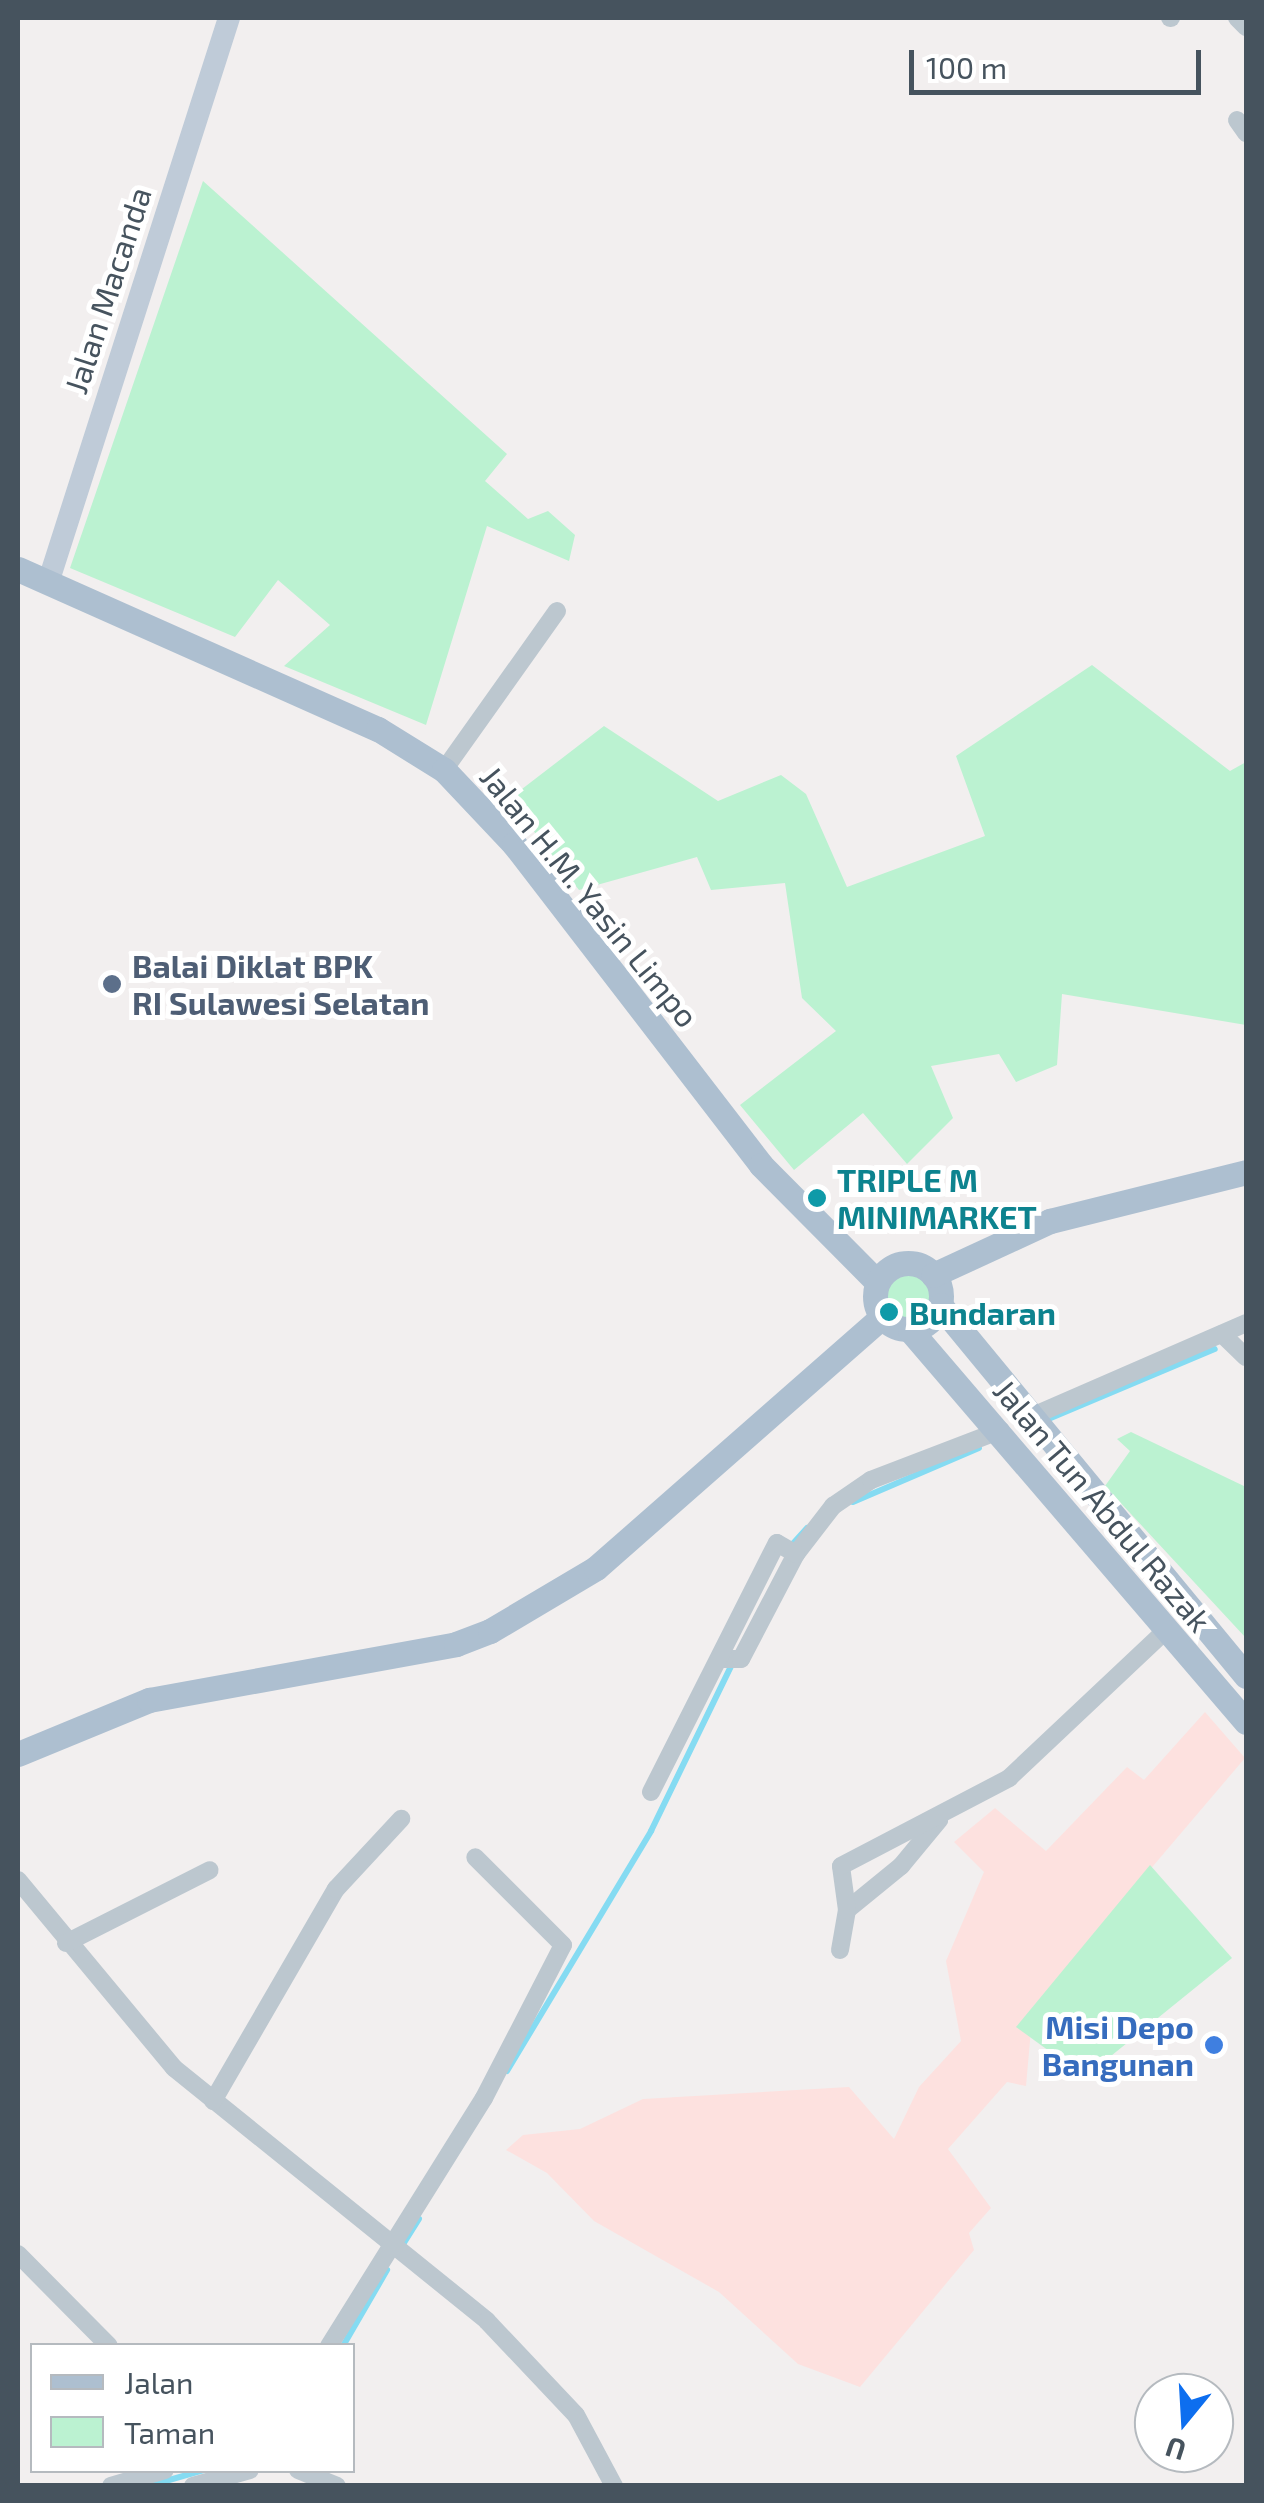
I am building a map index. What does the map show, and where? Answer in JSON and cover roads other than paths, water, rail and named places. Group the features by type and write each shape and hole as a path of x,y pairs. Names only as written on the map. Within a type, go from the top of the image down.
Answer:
{"main road":[{"name":"Jalan H.M. Yasin Limpo","path":"18,569 378,729 444,770 514,844 762,1165 878,1282"},
{"path":"882,1317 878,1282 904,1263 933,1275 1050,1220 1246,1172"},
{"path":"882,1317 910,1330 929,1322 940,1304 933,1275"},
{"name":"Jalan Tun Abdul Razak","path":"940,1304 1028,1418 1246,1676"},
{"path":"18,1754 150,1700 456,1644 490,1631 596,1568 882,1317"},
{"name":"Jalan Tun Abdul Razak","path":"910,1330 1001,1430 1246,1722"},
{"path":"1174,1637 1207,1629"}],"street":[{"name":"Jalan Macanda","path":"48,583 229,18"},
{"path":"1238,18 1246,27"},
{"path":"444,770 556,611"},
{"path":"1028,1418 1246,1323"},
{"path":"1222,1334 1246,1357"},
{"path":"651,1792 790,1550 856,1488 1001,1430"},
{"path":"840,1950 847,1910 841,1866 1010,1778 1174,1637"},
{"path":"847,1910 901,1866 941,1817"},
{"path":"213,2101 336,1890 401,1819"},
{"path":"332,2343 396,2250 492,2082 563,1945 475,1857"},
{"path":"66,1943 210,1870"},
{"path":"18,1880 146,2039 213,2101 487,2321 562,2398 614,2486"},
{"path":"18,2254 107,2343"},
{"path":"111,2486 155,2473"},
{"path":"193,2486 239,2473"},
{"path":"305,2473 337,2486"}],"waterway":[{"path":"1046,1420 1215,1349"},
{"path":"853,1502 979,1448"},
{"path":"789,1548 807,1528"},
{"path":"507,2071 651,1831 733,1662"},
{"path":"402,2246 419,2219"},
{"path":"345,2343 387,2270"},
{"path":"148,2486 194,2473"}],"place":[{"name":"Balai Diklat BPK RI Sulawesi Selatan","path":"112,984"},
{"name":"TRIPLE M MINIMARKET","path":"817,1198"},
{"name":"Bundaran","path":"889,1312"},
{"name":"Misi Depo Bangunan","path":"1214,2045"}]}
